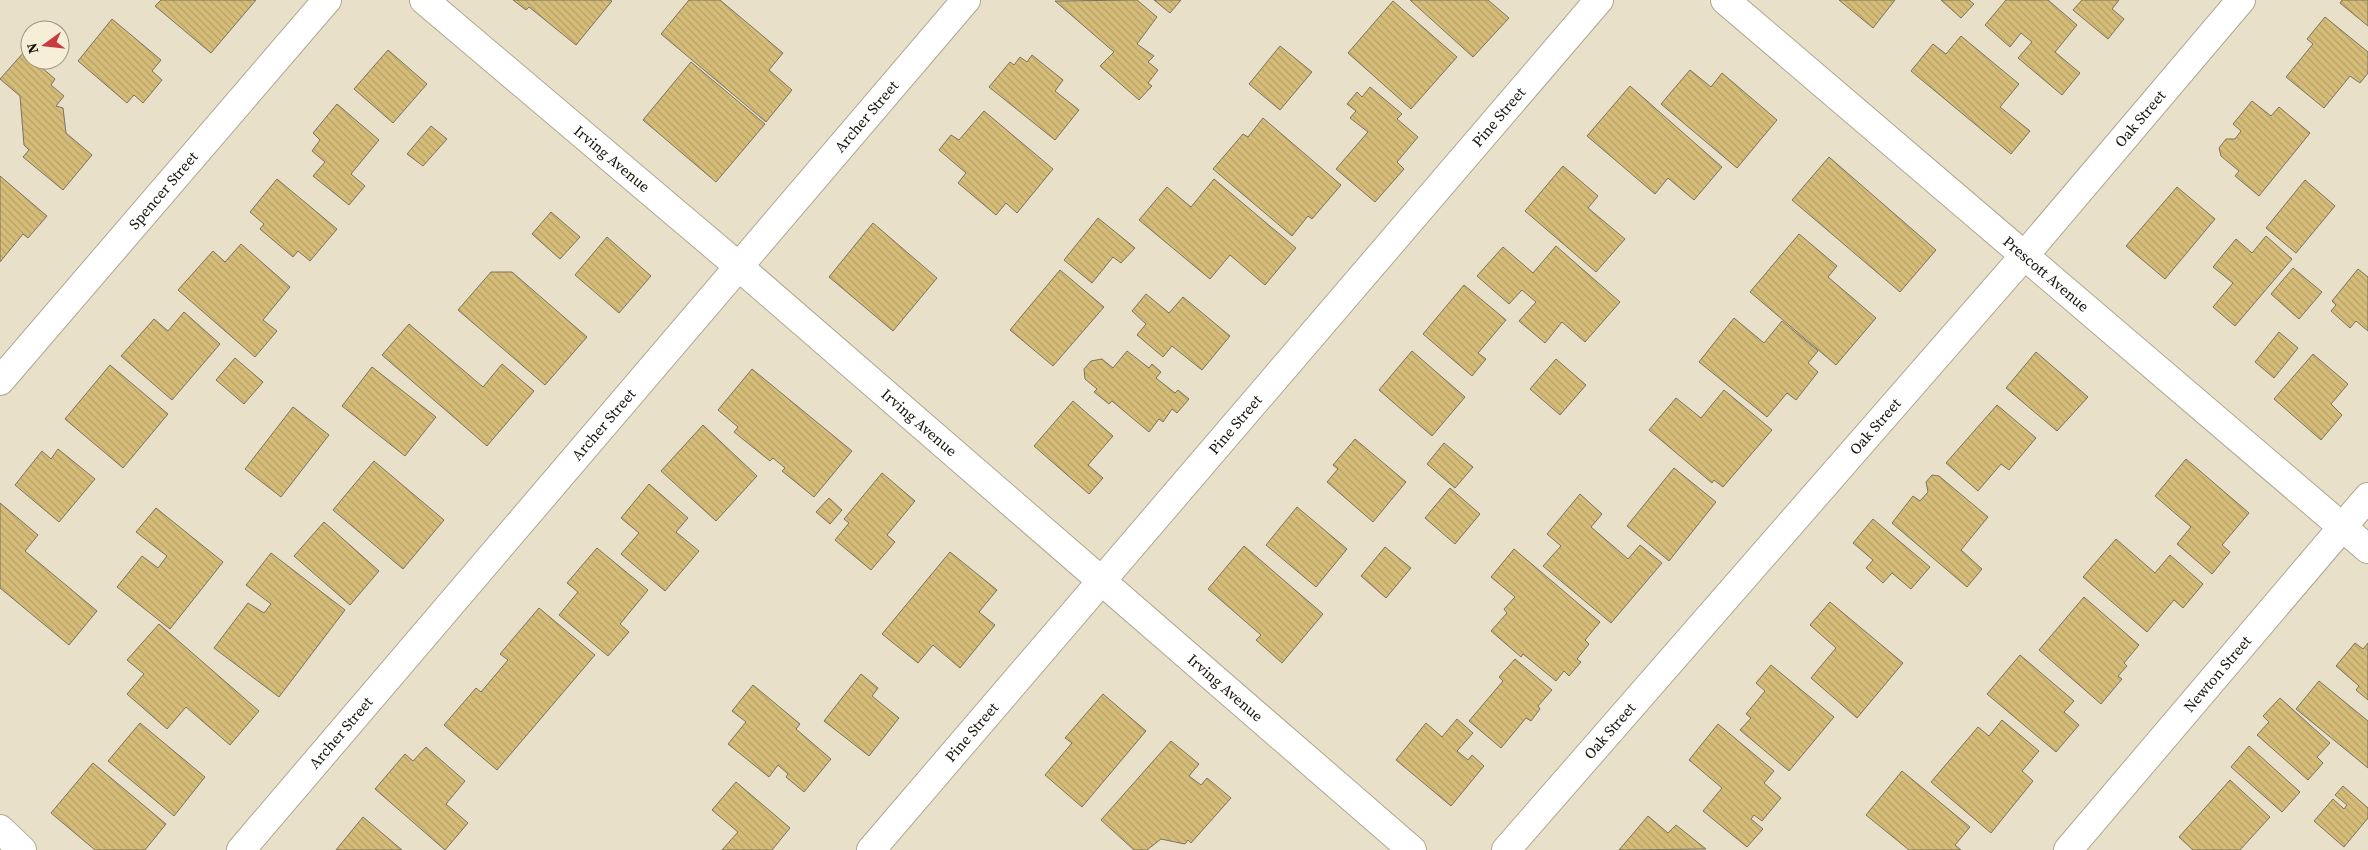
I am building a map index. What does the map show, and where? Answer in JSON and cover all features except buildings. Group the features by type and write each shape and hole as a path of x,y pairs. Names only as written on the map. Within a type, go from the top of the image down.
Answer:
{"street":[{"name":"Spencer Street","path":"0,381 327,0"},
{"name":"Irving Avenue","path":"424,0 737,266 1412,850"},
{"name":"Archer Street","path":"241,850 737,266 966,0"},
{"name":"Pine Street","path":"871,850 1599,0"},
{"name":"Prescott Avenue","path":"1725,0 2368,549"},
{"name":"Oak Street","path":"1506,850 2024,256 2241,0"},
{"name":"Newton Street","path":"2068,850 2368,497"},
{"path":"0,829 22,850"}]}
